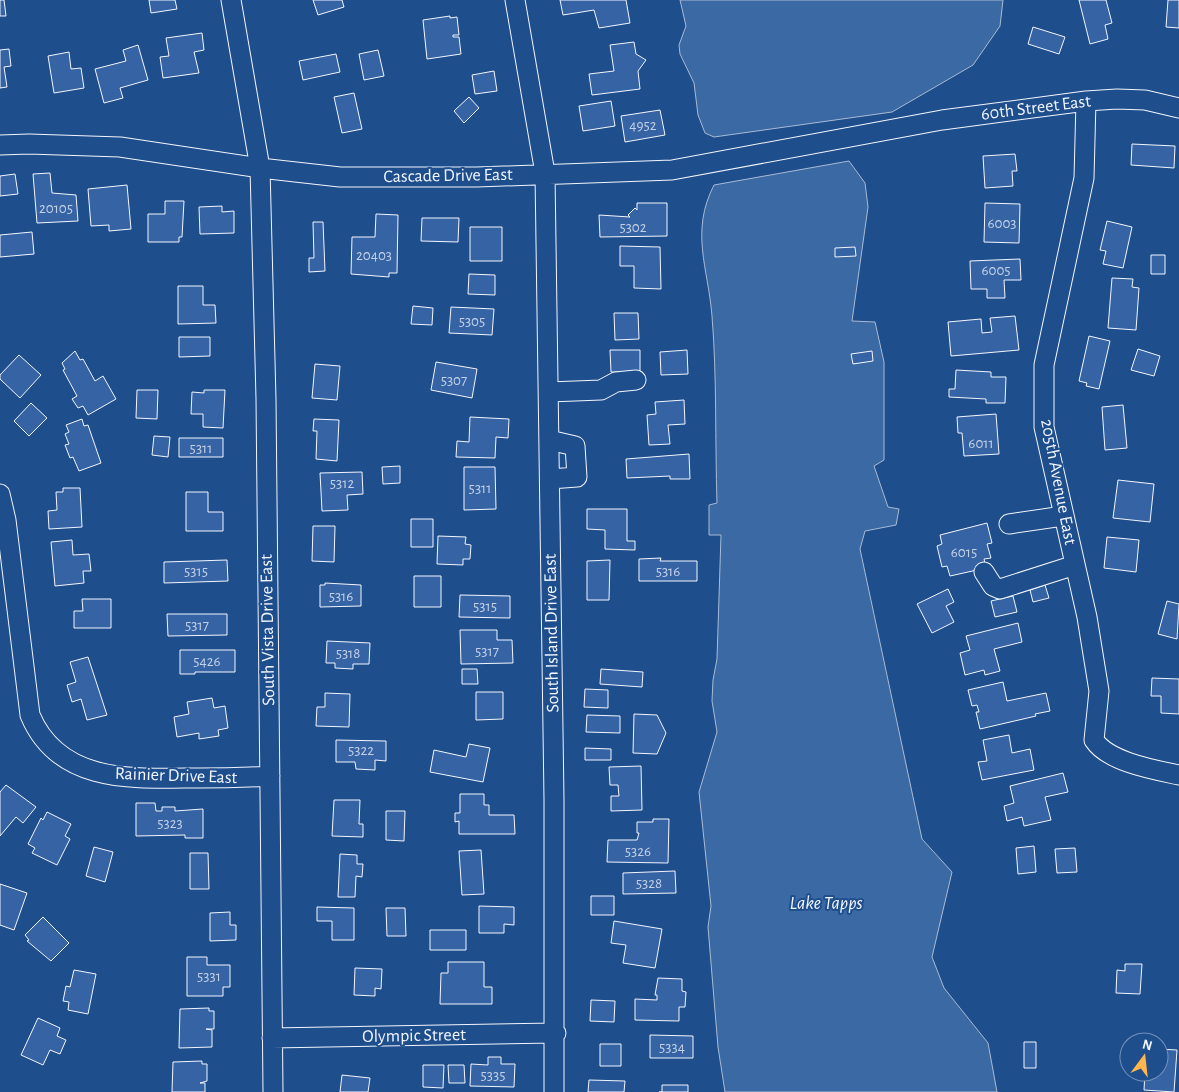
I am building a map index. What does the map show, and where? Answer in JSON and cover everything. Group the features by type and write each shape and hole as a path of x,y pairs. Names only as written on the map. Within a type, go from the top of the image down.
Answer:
{"street":[{"name":"South Vista Drive East","path":"231,0 260,168 266,399 273,1092"},
{"name":"South Island Drive East","path":"515,0 545,173 556,1033 554,1092"},
{"name":"60th Street East","path":"894,129 951,118 1086,101 1145,100 1179,108"},
{"name":"205th Avenue East","path":"1086,101 1084,178 1044,365 1044,428 1087,617 1099,691 1094,740 1107,754 1153,770 1179,775"},
{"name":"Cascade Drive East","path":"0,145 120,147 260,168 340,177 477,178 545,173 672,170 894,129"},
{"path":"548,392 601,390 616,382 636,380"},
{"path":"549,440 575,446 577,477 550,479"},
{"name":"Rainier Drive East","path":"0,494 8,530 30,715 35,728 55,751 84,768 128,778 270,776"},
{"path":"1009,524 1063,516"},
{"path":"984,572 994,586 1000,589 1075,565"},
{"name":"Olympic Street","path":"272,1038 556,1033"}],"water":[{"path":"680,0 1003,0 1000,26 973,65 892,112 714,137 705,133 698,115 694,83 680,54 679,45 686,26"},
{"name":"Lake Tapps","path":"849,161 865,183 868,207 852,321 875,322 884,362 884,460 874,466 888,507 899,509 896,525 865,531 860,549 922,839 952,872 932,957 944,988 988,1043 997,1092 725,1092 718,1047 708,927 711,906 699,792 717,732 712,701 717,659 721,535 709,535 709,505 717,503 715,386 712,316 702,250 703,218 714,185"}],"building":[{"path":"0,0 4,0 6,16 0,16"},
{"path":"149,0 175,0 177,9 151,13"},
{"path":"313,0 342,0 344,7 318,15"},
{"path":"560,0 626,0 630,23 599,28 594,10 563,15"},
{"path":"1079,0 1106,0 1112,23 1105,25 1108,39 1090,44"},
{"path":"1168,0 1179,0 1179,28 1166,27"},
{"path":"450,16 450,18 457,17 459,35 453,35 453,37 459,37 461,54 427,59 423,20"},
{"path":"1033,27 1065,37 1059,54 1028,44"},
{"path":"202,33 204,50 194,52 199,73 163,78 160,57 169,56 166,38"},
{"path":"634,42 636,54 646,60 638,71 640,89 592,95 589,74 614,71 610,45"},
{"path":"138,45 148,80 120,88 123,98 104,103 95,69 126,61 123,50"},
{"path":"9,49 11,66 4,67 7,87 0,88 0,50"},
{"path":"378,50 384,76 364,80 359,54"},
{"path":"69,52 71,69 81,68 84,88 54,93 48,56"},
{"path":"336,54 340,72 303,80 299,61"},
{"path":"494,71 497,91 475,94 472,75"},
{"path":"354,93 362,129 342,133 334,97"},
{"path":"469,97 479,108 464,123 454,111"},
{"path":"611,101 615,126 583,131 579,106"},
{"path":"660,110 665,135 625,142 621,116"},
{"path":"1132,144 1175,146 1174,168 1131,165"},
{"path":"1015,154 1017,171 1012,171 1013,186 985,188 983,156"},
{"path":"50,173 52,193 76,195 78,221 37,223 33,174"},
{"path":"15,174 18,194 0,196 0,176"},
{"path":"127,185 131,229 109,231 109,225 91,226 88,189"},
{"path":"165,201 184,201 182,237 179,237 179,242 148,242 148,214 165,214"},
{"path":"637,203 667,203 667,236 600,237 599,215 630,217 628,215 635,208 637,210"},
{"path":"985,203 1020,204 1019,243 984,242"},
{"path":"222,206 222,212 234,211 234,233 200,234 199,207"},
{"path":"376,214 398,215 397,273 389,273 389,277 351,274 352,237 375,237"},
{"path":"422,218 459,218 458,242 421,241"},
{"path":"1107,221 1132,227 1123,268 1103,264 1106,251 1100,250"},
{"path":"313,222 323,222 325,271 309,272 309,258 314,258"},
{"path":"470,227 502,227 502,261 470,261"},
{"path":"32,232 34,254 0,257 0,235"},
{"path":"620,246 660,247 661,289 634,288 634,266 620,266"},
{"path":"855,247 856,256 835,257 835,248"},
{"path":"1151,255 1165,255 1165,274 1151,274"},
{"path":"1020,259 1021,280 1004,280 1005,298 987,298 987,289 971,289 970,261"},
{"path":"469,274 495,275 495,295 468,294"},
{"path":"1112,278 1133,279 1132,287 1139,288 1136,330 1108,328"},
{"path":"178,286 203,286 203,305 215,305 216,323 178,324"},
{"path":"413,306 433,308 432,325 411,324"},
{"path":"451,307 494,309 492,335 449,333"},
{"path":"614,313 638,313 639,339 615,340"},
{"path":"1015,316 1019,350 951,356 948,322 981,319 982,333 992,332 990,318"},
{"path":"1089,336 1110,341 1099,389 1086,386 1087,383 1079,381"},
{"path":"179,337 210,337 210,356 179,357"},
{"path":"1138,349 1160,356 1154,376 1131,370"},
{"path":"610,350 640,350 640,372 611,372"},
{"path":"687,350 688,374 661,375 660,352"},
{"path":"75,351 80,360 83,359 95,381 103,376 116,399 88,415 83,406 78,408 72,399 77,396 63,370 65,369 62,363"},
{"path":"872,351 873,361 853,364 851,354"},
{"path":"19,355 41,375 20,398 0,379 0,375"},
{"path":"436,362 477,369 472,398 431,390"},
{"path":"315,364 340,366 337,400 312,398"},
{"path":"956,370 991,372 991,377 1006,377 1005,403 986,403 986,399 949,397 949,389 955,389"},
{"path":"137,390 158,390 157,419 136,418"},
{"path":"204,390 225,390 223,428 203,427 203,414 191,414 192,392 204,393"},
{"path":"684,400 685,424 668,425 670,444 649,445 647,415 656,414 655,402"},
{"path":"31,403 47,418 29,436 14,421"},
{"path":"1123,405 1127,448 1105,450 1102,407"},
{"path":"996,414 999,454 964,456 962,433 958,433 957,417"},
{"path":"470,417 509,419 508,438 496,437 495,458 456,457 457,441 469,442"},
{"path":"82,419 84,426 88,425 101,463 79,471 73,457 70,458 65,445 69,444 65,434 69,432 66,425"},
{"path":"314,419 339,420 337,461 316,459 317,431 313,431"},
{"path":"154,436 170,437 168,457 152,455"},
{"path":"179,438 223,438 223,457 179,457"},
{"path":"689,454 690,479 670,479 670,476 627,478 626,459"},
{"path":"400,466 400,483 383,484 382,467"},
{"path":"464,467 495,467 496,509 464,510"},
{"path":"362,472 363,494 347,495 348,510 322,511 320,473"},
{"path":"1118,480 1154,484 1150,522 1113,518"},
{"path":"63,488 80,488 82,527 49,529 48,511 57,510 56,492 63,492"},
{"path":"186,492 208,492 208,512 223,512 223,531 186,531"},
{"path":"587,509 627,509 627,541 635,541 635,550 605,549 605,530 587,529"},
{"path":"411,519 433,519 433,547 411,547"},
{"path":"987,523 992,543 987,544 991,558 984,559 986,568 950,576 947,566 942,567 937,546 942,544 940,535"},
{"path":"313,526 335,526 334,562 312,561"},
{"path":"438,536 466,537 465,544 471,545 470,559 463,559 463,565 437,564"},
{"path":"1107,537 1139,540 1136,572 1104,568"},
{"path":"72,540 73,555 89,554 91,571 83,571 84,583 55,586 51,542"},
{"path":"661,558 660,561 697,561 697,581 639,581 639,559"},
{"path":"227,560 228,581 164,583 164,562"},
{"path":"610,560 609,600 587,600 587,561"},
{"path":"414,576 441,576 441,607 414,607"},
{"path":"325,583 361,585 361,606 320,607 320,585 325,585"},
{"path":"1045,585 1049,598 1033,602 1030,590"},
{"path":"948,589 954,602 946,606 954,622 932,633 917,604"},
{"path":"460,595 510,596 510,618 459,617"},
{"path":"1013,596 1017,612 995,617 991,601"},
{"path":"82,599 111,599 111,628 74,628 74,611 83,611"},
{"path":"1167,601 1179,604 1177,639 1158,634"},
{"path":"167,614 227,614 227,635 168,636"},
{"path":"1018,623 1022,642 994,649 1000,671 985,675 984,670 965,675 960,653 970,650 966,636"},
{"path":"460,630 497,630 497,640 512,640 513,663 461,664"},
{"path":"327,641 370,643 369,664 353,664 353,669 335,668 335,663 326,663"},
{"path":"180,650 235,650 235,672 180,674"},
{"path":"88,657 107,715 87,720 81,699 72,702 67,685 76,682 70,662"},
{"path":"462,669 477,669 478,684 462,684"},
{"path":"601,669 643,672 642,687 600,684"},
{"path":"1152,678 1179,679 1179,714 1161,713 1161,696 1151,696"},
{"path":"1003,682 1007,701 1046,693 1050,711 980,729 976,712 979,712 977,705 972,706 968,690"},
{"path":"585,689 608,690 608,708 584,707"},
{"path":"476,692 503,692 503,719 476,720"},
{"path":"325,693 350,694 349,727 316,726 317,707 325,707"},
{"path":"212,698 214,708 225,706 228,728 218,730 219,736 199,739 199,733 177,737 174,717 189,714 187,702"},
{"path":"634,714 657,715 666,733 657,754 633,753"},
{"path":"587,715 620,716 620,733 586,732"},
{"path":"1009,735 1012,753 1030,749 1034,770 982,780 978,762 987,761 983,740"},
{"path":"336,740 386,741 386,761 375,760 375,770 356,769 355,762 336,762"},
{"path":"469,744 490,748 483,782 430,772 434,750 466,757"},
{"path":"585,748 611,749 611,760 585,760"},
{"path":"641,766 642,810 611,811 611,796 619,796 618,785 610,785 609,767"},
{"path":"1063,773 1068,792 1045,797 1051,820 1024,826 1022,817 1007,821 1004,806 1014,803 1010,786"},
{"path":"6,785 36,807 23,823 16,817 0,836 0,792"},
{"path":"460,794 484,794 484,805 489,805 489,815 514,815 515,834 459,834 459,821 455,822 455,813 460,813"},
{"path":"334,800 360,800 359,824 363,824 363,837 332,836"},
{"path":"136,803 155,803 156,811 162,811 162,807 175,807 175,811 203,809 203,838 185,838 185,835 136,836"},
{"path":"386,811 405,811 404,841 386,840"},
{"path":"47,812 71,824 65,836 70,839 57,865 32,853 35,848 28,844 41,818 43,820"},
{"path":"653,819 669,819 668,863 607,862 608,840 637,840 639,833 637,833 637,822 653,822"},
{"path":"1034,846 1036,872 1018,874 1016,848"},
{"path":"94,847 113,852 105,882 86,876"},
{"path":"1075,848 1077,872 1057,873 1055,849"},
{"path":"481,850 484,894 462,895 459,851"},
{"path":"190,853 208,853 209,889 190,889"},
{"path":"340,854 357,855 357,864 363,864 362,877 356,876 355,897 338,897"},
{"path":"675,871 676,893 623,894 623,873"},
{"path":"0,884 27,893 14,930 0,925"},
{"path":"591,896 614,896 614,915 591,915"},
{"path":"479,906 514,907 514,925 504,924 504,933 479,933"},
{"path":"317,907 354,908 354,940 332,940 332,921 317,921"},
{"path":"386,908 405,908 406,936 387,936"},
{"path":"230,912 230,925 236,925 236,940 210,941 210,913"},
{"path":"43,917 69,943 51,961 27,941 29,940 25,935"},
{"path":"614,921 662,929 655,968 623,963 626,945 611,943"},
{"path":"430,930 466,930 466,950 430,950"},
{"path":"187,957 207,957 207,965 230,965 230,987 223,987 223,996 187,996"},
{"path":"448,962 484,962 484,987 492,987 492,1004 440,1004 441,973 448,973"},
{"path":"1125,964 1142,964 1140,994 1116,993 1117,970 1125,971"},
{"path":"355,968 382,969 381,989 375,988 375,996 354,995"},
{"path":"74,970 96,974 88,1014 68,1010 69,1002 63,1001 66,986 70,987"},
{"path":"658,978 682,979 682,991 686,992 685,1007 679,1007 679,1021 635,1020 635,999 657,1000 657,995 655,995"},
{"path":"591,1000 615,1001 614,1022 590,1021"},
{"path":"209,1008 209,1011 214,1011 214,1029 206,1029 212,1030 212,1047 179,1048 180,1009"},
{"path":"38,1018 60,1028 57,1036 66,1040 60,1054 50,1050 43,1065 21,1055"},
{"path":"650,1035 693,1036 693,1058 650,1058"},
{"path":"1024,1042 1036,1042 1036,1068 1024,1068"},
{"path":"600,1044 621,1044 621,1066 600,1066"},
{"path":"1169,1050 1177,1050 1174,1092 1144,1090 1144,1082 1169,1082"},
{"path":"488,1057 501,1057 501,1064 515,1064 514,1087 470,1086 471,1064 488,1065"},
{"path":"202,1061 202,1064 207,1064 207,1081 200,1083 205,1083 205,1092 172,1092 173,1062"},
{"path":"423,1065 444,1065 443,1088 423,1087"},
{"path":"448,1065 464,1065 465,1083 449,1083"},
{"path":"342,1075 370,1078 368,1092 340,1092"},
{"path":"589,1080 625,1081 624,1092 588,1092"},
{"path":"662,1085 688,1085 688,1092 662,1092"}]}
